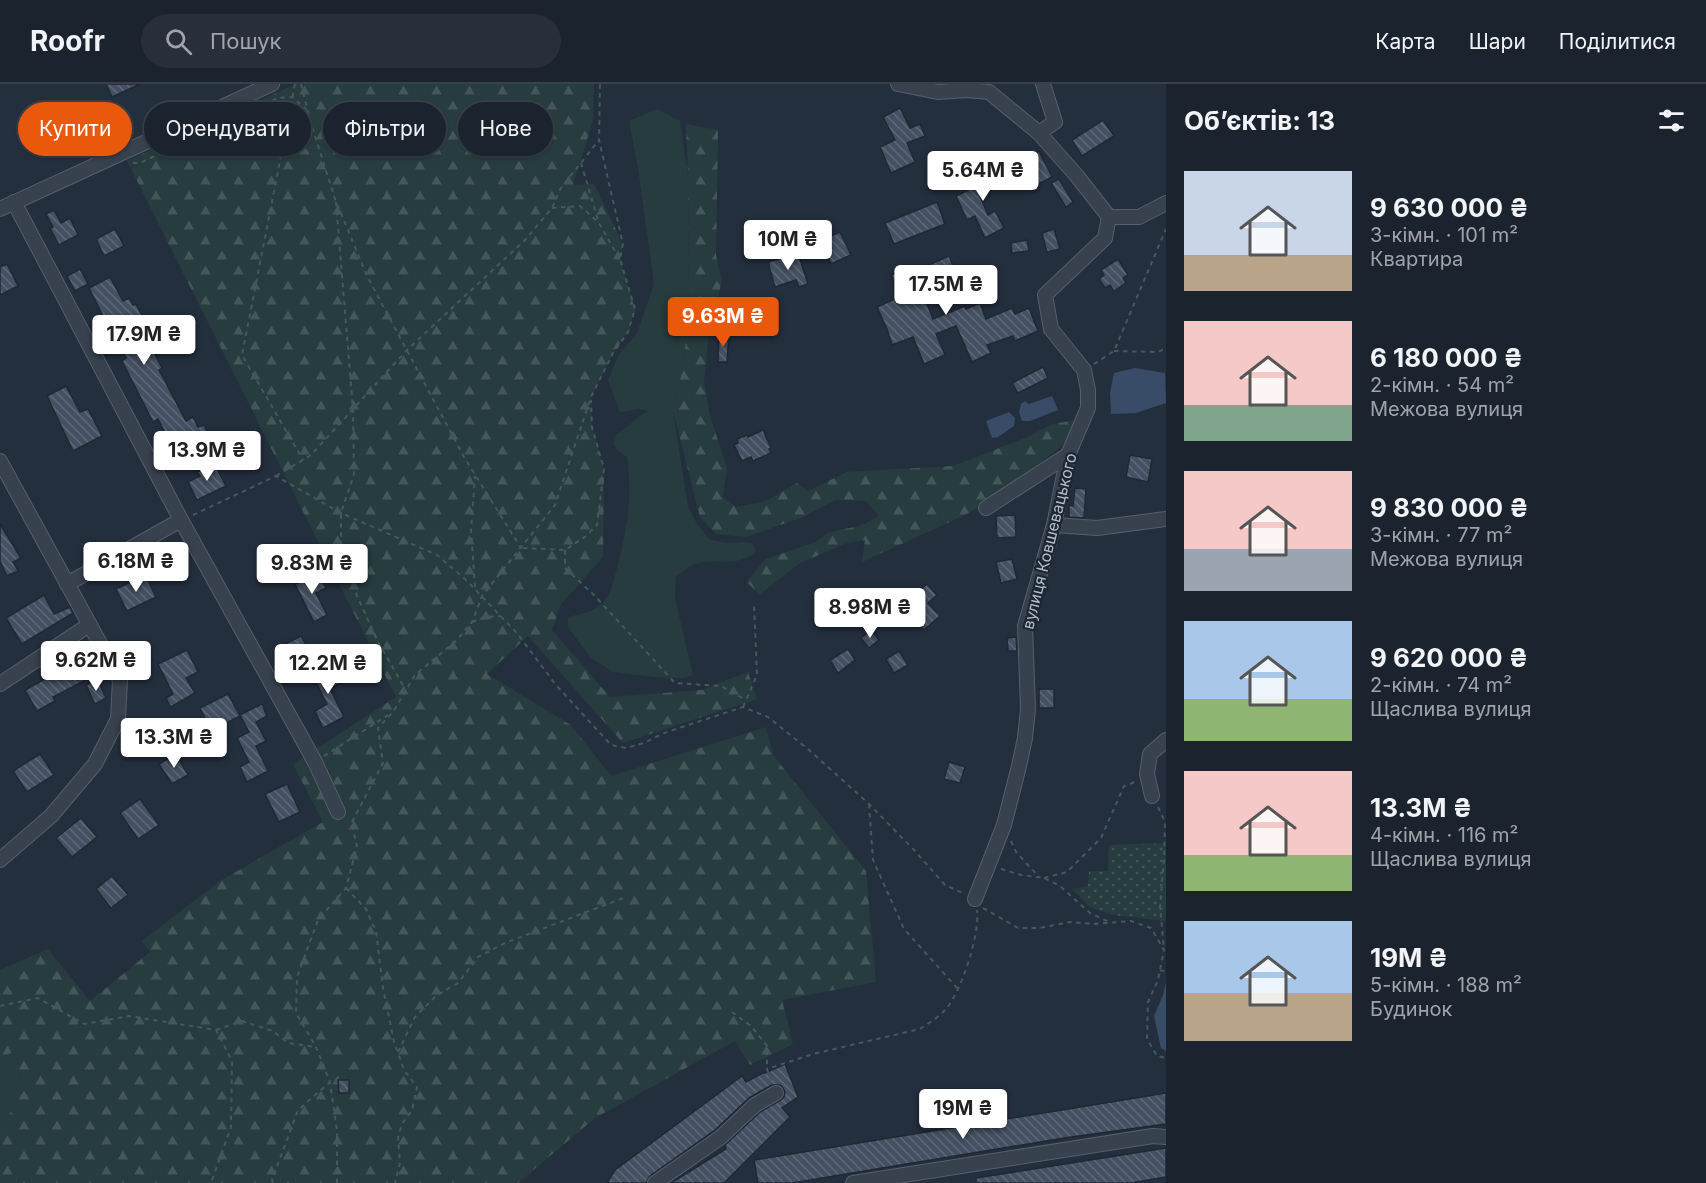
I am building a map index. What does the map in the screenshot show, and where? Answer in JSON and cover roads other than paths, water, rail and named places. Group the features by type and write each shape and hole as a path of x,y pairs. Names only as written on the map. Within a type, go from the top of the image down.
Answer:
{"street":[{"path":"0,209 272,84"},
{"path":"898,84 938,92 967,90 989,92 1039,133 1109,217 1138,217 1166,203"},
{"path":"1039,133 1055,122 1043,84"},
{"path":"14,202 181,520 315,762 338,812"},
{"name":"вулиця Ковшевацького","path":"975,899 1004,825 1025,738 1028,709 1025,626 1054,525 1068,455 1088,408 1088,390 1083,370 1051,329 1045,295 1106,238 1109,217"},
{"path":"986,508 1068,455"},
{"path":"0,461 120,680 118,719 96,764 51,816 0,860"},
{"path":"1054,525 1097,528 1166,519"},
{"path":"67,584 181,520"},
{"path":"0,684 89,624"},
{"path":"1152,796 1147,774 1150,754 1166,740"},
{"path":"655,1183 721,1137 755,1105 776,1093"},
{"path":"856,1183 1153,1136 1166,1137"}],"water":[{"path":"1135,368 1165,373 1166,403 1136,413 1111,414 1110,393 1114,373"},
{"path":"1052,396 1058,410 1030,421 1022,421 1019,412 1021,404 1025,401 1029,404"},
{"path":"1009,412 1015,418 1014,426 998,437 992,438 986,421"},
{"path":"1166,982 1166,1051 1161,1048 1154,1016"}]}
